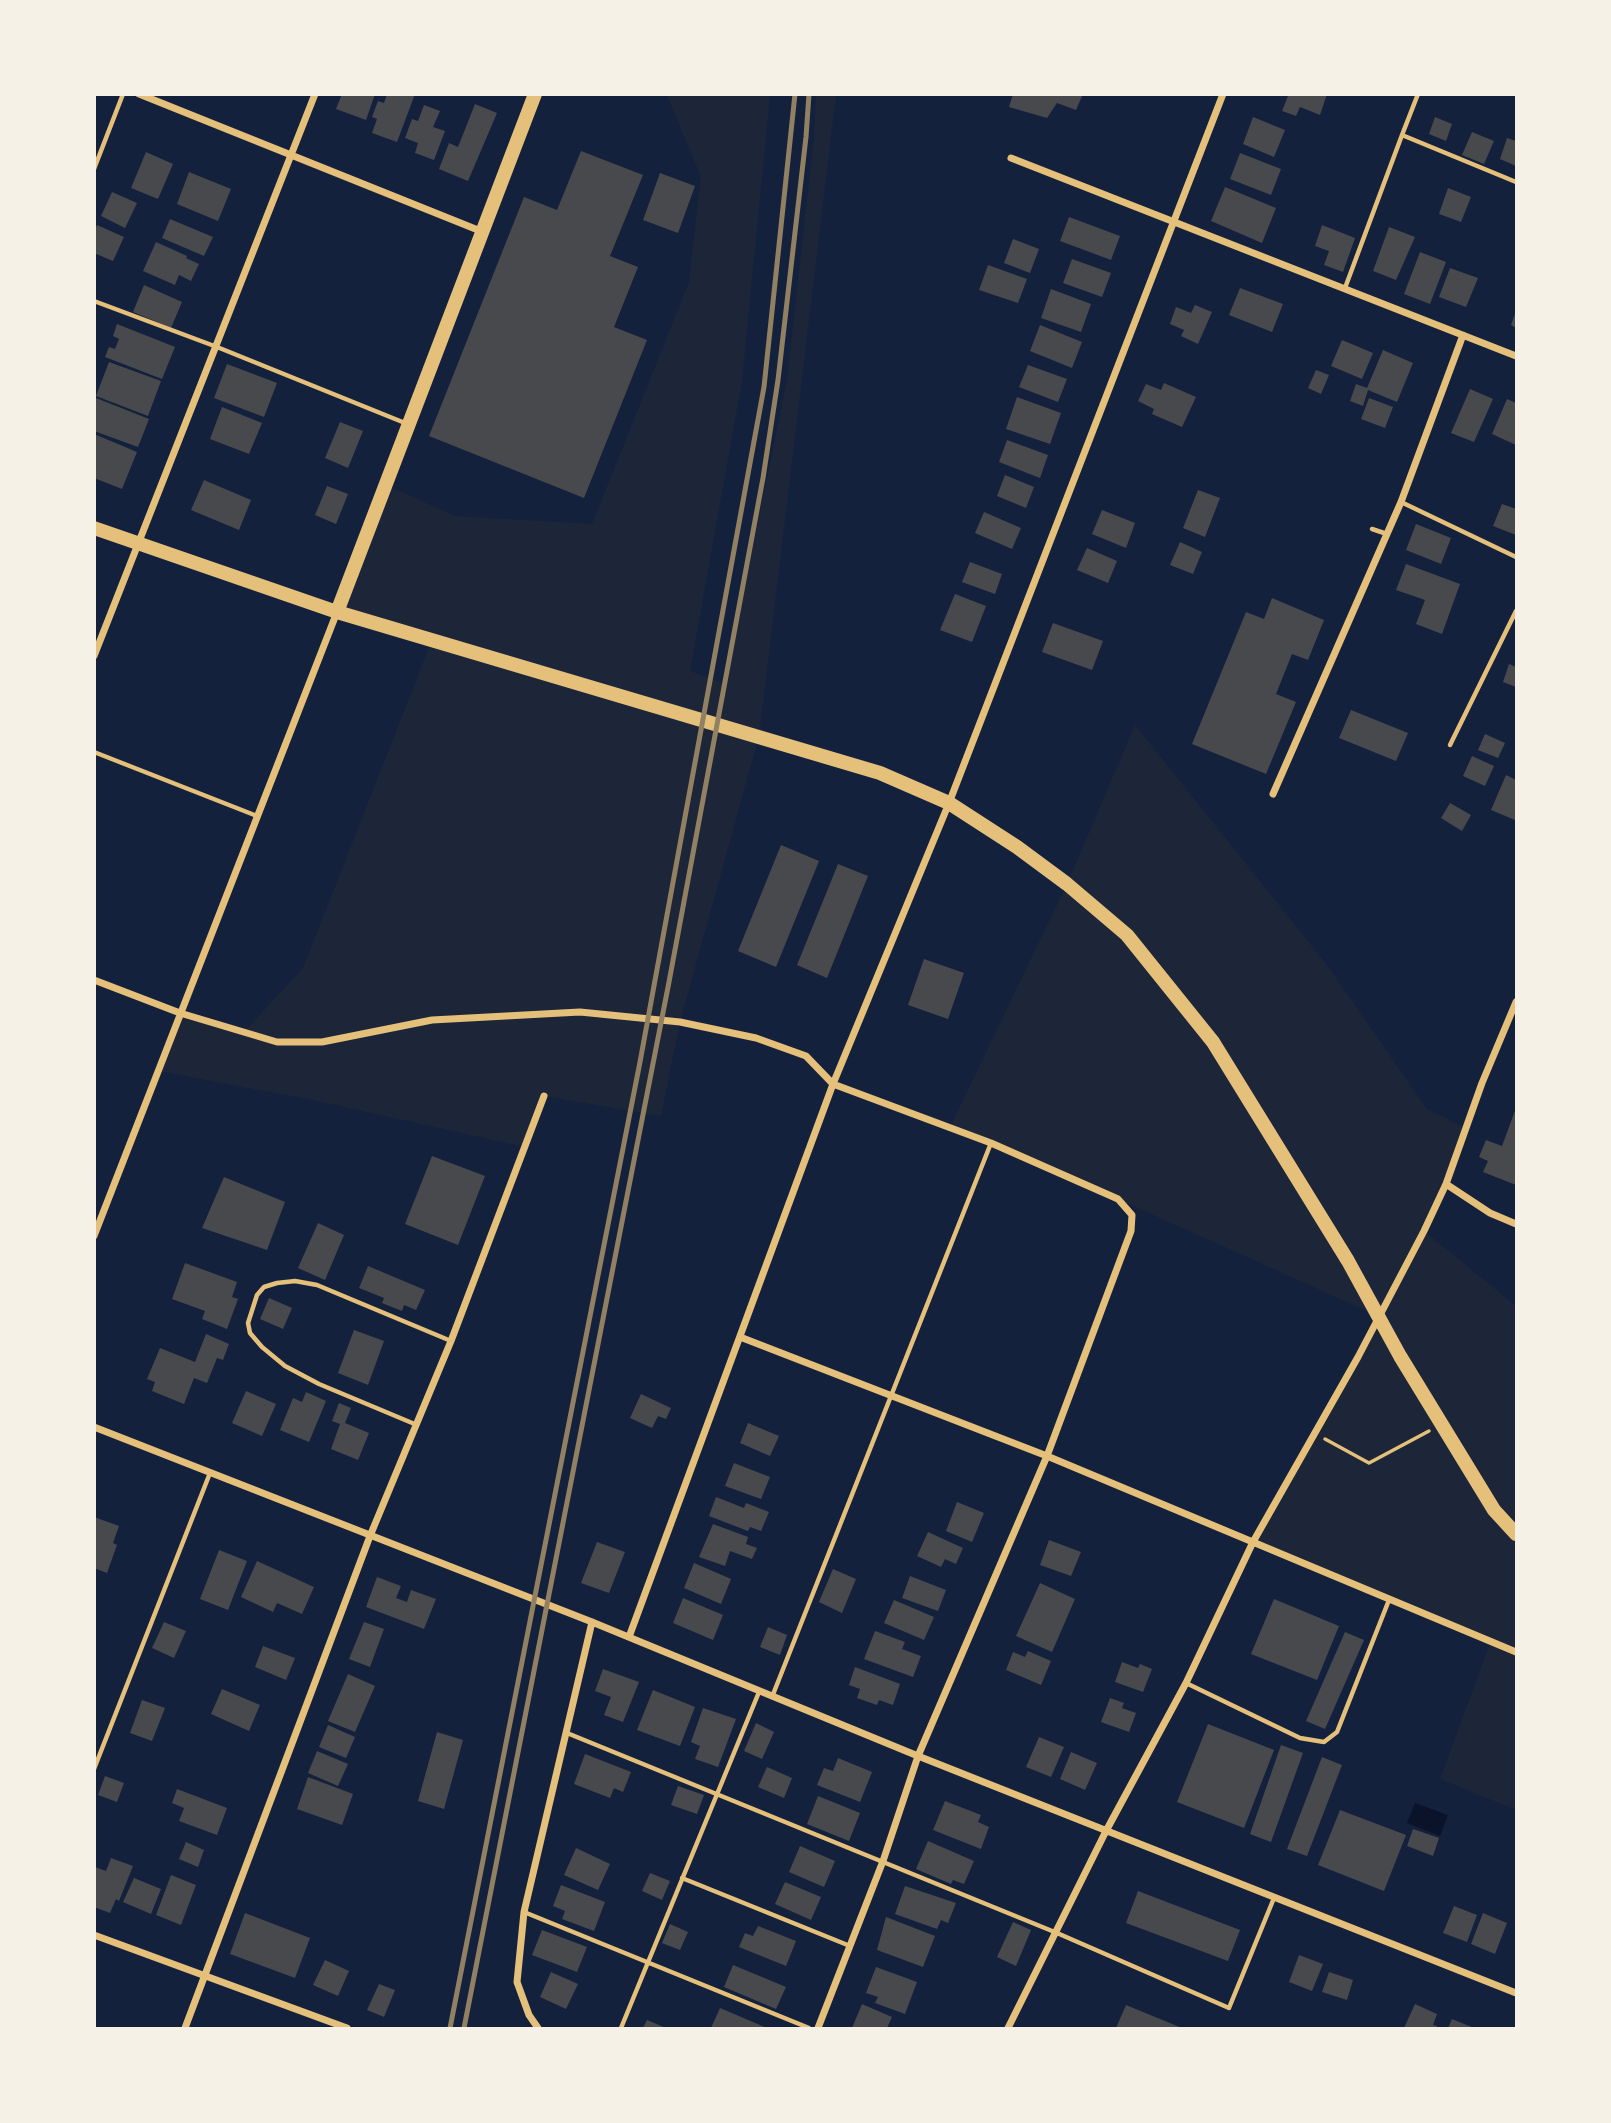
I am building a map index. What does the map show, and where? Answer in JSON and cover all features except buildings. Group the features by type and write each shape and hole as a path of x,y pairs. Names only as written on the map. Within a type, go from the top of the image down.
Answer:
{"main road":[{"path":"337,612 535,94"},
{"path":"94,528 337,612 880,773 949,803 1017,848 1067,884 1127,934 1213,1042 1348,1261 1400,1356 1494,1510 1517,1534"}],"street":[{"path":"139,94 483,232"},
{"path":"94,656 315,94"},
{"path":"629,1637 833,1084 949,803 1223,94"},
{"path":"1011,158 1517,356"},
{"path":"1273,794 1401,502 1463,335"},
{"path":"94,1236 337,612"},
{"path":"94,980 180,1013 277,1042 322,1042 432,1020 580,1012 667,1021 756,1038 806,1056 833,1084 991,1143 1118,1199 1132,1215 1131,1231 1047,1456 918,1756 883,1861 818,2028"},
{"path":"1008,2028 1106,1831 1186,1683 1253,1542 1358,1357 1424,1231 1446,1184 1482,1083 1517,1002"},
{"path":"185,2028 370,1536 451,1341 544,1096"},
{"path":"1446,1184 1490,1213 1517,1224"},
{"path":"740,1337 1047,1456 1517,1652"},
{"path":"94,1427 592,1622 772,1698 1517,1993"},
{"path":"538,2028 529,2015 517,1982 524,1912 592,1622"},
{"path":"94,1935 347,2028"}],"lane":[{"path":"94,169 123,94"},
{"path":"1345,288 1418,94"},
{"path":"1402,135 1517,182"},
{"path":"94,301 409,424"},
{"path":"1401,502 1517,557"},
{"path":"1372,529 1387,534"},
{"path":"1450,744 1517,611"},
{"path":"94,752 257,816"},
{"path":"772,1698 991,1143"},
{"path":"417,1425 319,1384 285,1366 250,1333 248,1323 257,1295 264,1287 277,1283 295,1281 317,1285 451,1341"},
{"path":"94,1769 210,1473"},
{"path":"1186,1683 1300,1738 1324,1742 1337,1732 1389,1599"},
{"path":"621,2028 759,1692"},
{"path":"567,1733 1057,1933 1229,2008 1274,1898"},
{"path":"682,1878 850,1946"},
{"path":"524,1912 809,2028"}],"path":[{"path":"1314,1433 1369,1463 1442,1424"}],"shaded area":[{"path":"667,95 770,95 742,381 690,671 725,684 787,380 814,137 816,95 836,95 759,736 680,1022 661,1116 544,1096 525,1147 313,1100 158,1071 180,1013 243,1033 303,968 432,640 337,612 386,485 455,516 592,524 689,282 701,177"},
{"path":"1135,725 1327,965 1427,1109 1466,1128 1424,1231 1516,1306 1516,1810 1440,1779 1491,1641 1253,1542 1376,1315 950,1127 1067,884"},
{"path":"1415,1803 1448,1815 1440,1836 1407,1823"}],"railway":[{"path":"450,2028 640,1062 764,387 795,94"},
{"path":"464,2028 669,982 763,478 778,380 809,94"}]}
